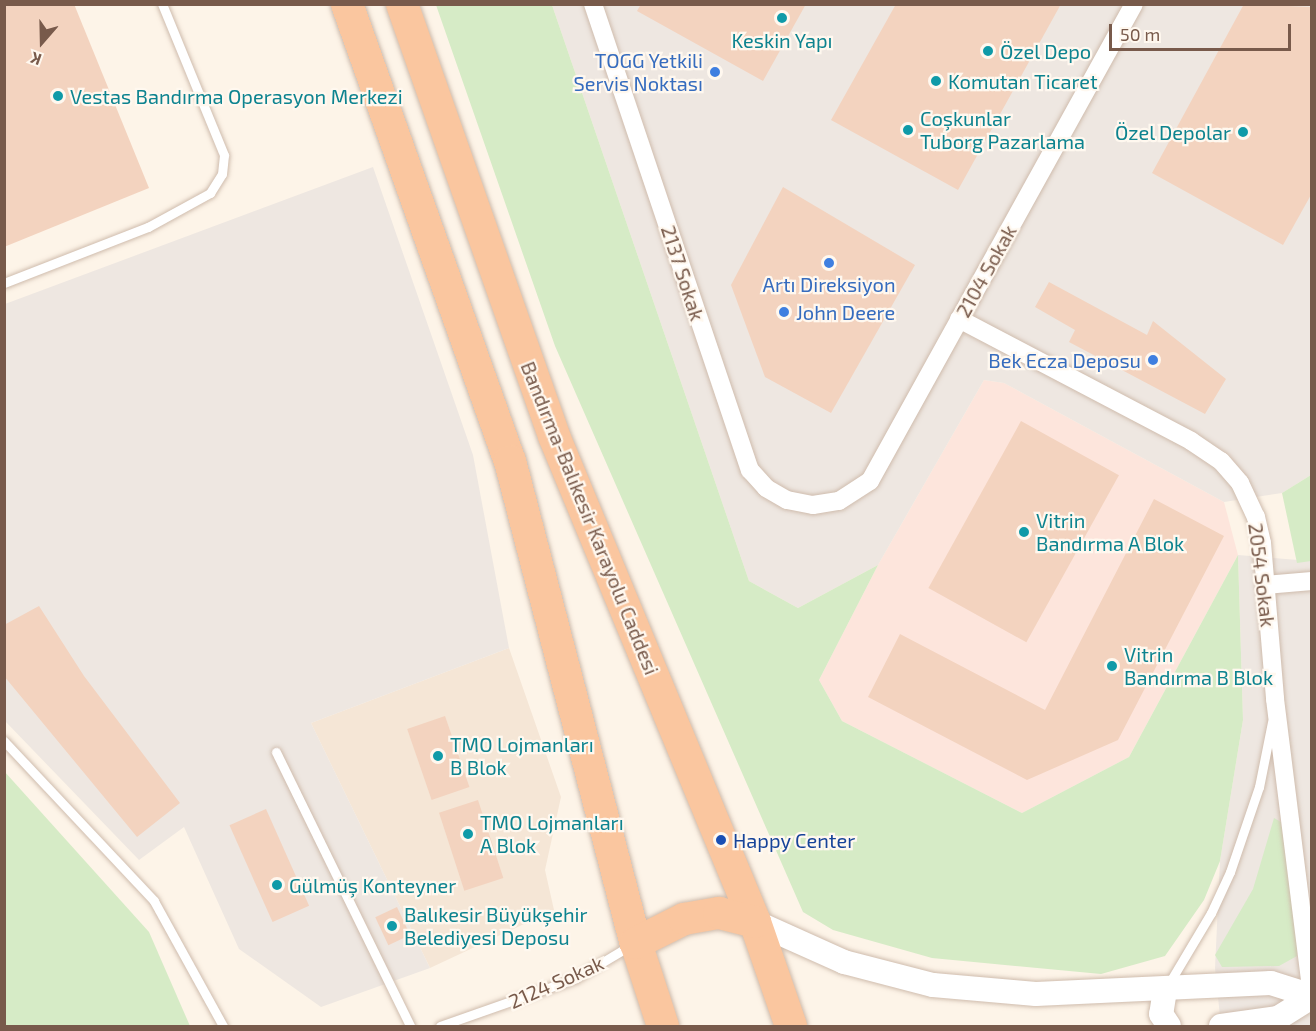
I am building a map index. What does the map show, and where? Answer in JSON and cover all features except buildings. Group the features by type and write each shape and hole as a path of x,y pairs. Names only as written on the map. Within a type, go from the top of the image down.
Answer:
{"highway":[{"path":"347,4 510,461 636,943 663,1026"},
{"name":"Bandırma-Balıkesir Karayolu Caddesi","path":"402,4 554,436 755,922 790,1026"},
{"path":"636,943 684,919 719,913 755,922"}],"street":[{"name":"2137 Sokak","path":"593,4 750,470 766,488 787,500 813,505"},
{"name":"2104 Sokak","path":"813,505 839,501 870,482 1134,4"},
{"name":"2054 Sokak","path":"959,320 1191,441 1221,461 1240,483 1256,517 1265,585 1275,699 1311,996"},
{"path":"1265,585 1311,581"},
{"path":"755,922 844,962 933,985 1036,994 1165,990 1271,983 1311,996"},
{"path":"1165,990 1161,1014 1169,1026"},
{"path":"1221,1026 1278,1018 1311,996"}],"lane":[{"path":"4,283 148,227 210,193 222,174 224,155 162,4"},
{"path":"1165,990 1211,913 1242,840 1259,787 1275,699"},
{"path":"4,741 154,901 223,1026"},
{"path":"276,752 410,1026"},
{"name":"2124 Sokak","path":"440,1026 576,978 636,943"}],"shaded area":[{"path":"552,5 1311,5 1311,475 1282,493 1224,502 1004,383 984,380 878,565 798,608 749,581"},
{"path":"373,167 473,455 509,648 311,723 430,968 321,1007 239,949 184,827 139,860 5,721 5,304"},
{"path":"984,380 1004,383 1224,502 1238,555 1129,757 1022,813 842,721 819,680 878,565"},
{"path":"1238,555 1311,561 1311,1026 1221,1026 1215,968 1220,861 1243,720"},
{"path":"509,648 561,797 545,870 554,910 430,968 311,723"}],"green space":[{"path":"436,5 552,5 749,581 798,608 878,565 819,680 842,721 1022,813 1129,757 1238,555 1243,720 1220,861 1204,900 1165,956 1101,974 932,958 833,930 803,912 555,346"},
{"path":"1311,475 1311,561 1297,563 1282,493"},
{"path":"4,771 149,932 190,1026 5,1026"},
{"path":"1274,818 1281,822 1299,944 1297,956 1279,966 1222,967 1215,955 1253,889"}],"place":[{"name":"Keskin Yapı","path":"782,18"},
{"name":"Özel Depo","path":"988,51"},
{"name":"TOGG Yetkili Servis Noktası","path":"715,72"},
{"name":"Komutan Ticaret","path":"936,81"},
{"name":"Vestas Bandırma Operasyon Merkezi","path":"58,96"},
{"name":"Coşkunlar Tuborg Pazarlama","path":"908,130"},
{"name":"Özel Depolar","path":"1243,132"},
{"name":"Artı Direksiyon","path":"829,263"},
{"name":"John Deere","path":"784,312"},
{"name":"Bek Ecza Deposu","path":"1153,360"},
{"name":"Vitrin Bandırma A Blok","path":"1024,532"},
{"name":"Vitrin Bandırma B Blok","path":"1112,666"},
{"name":"TMO Lojmanları B Blok","path":"438,756"},
{"name":"TMO Lojmanları A Blok","path":"468,834"},
{"name":"Happy Center","path":"721,840"},
{"name":"Gülmüş Konteyner","path":"277,885"},
{"name":"Balıkesir Büyükşehir Belediyesi Deposu","path":"392,926"}]}
